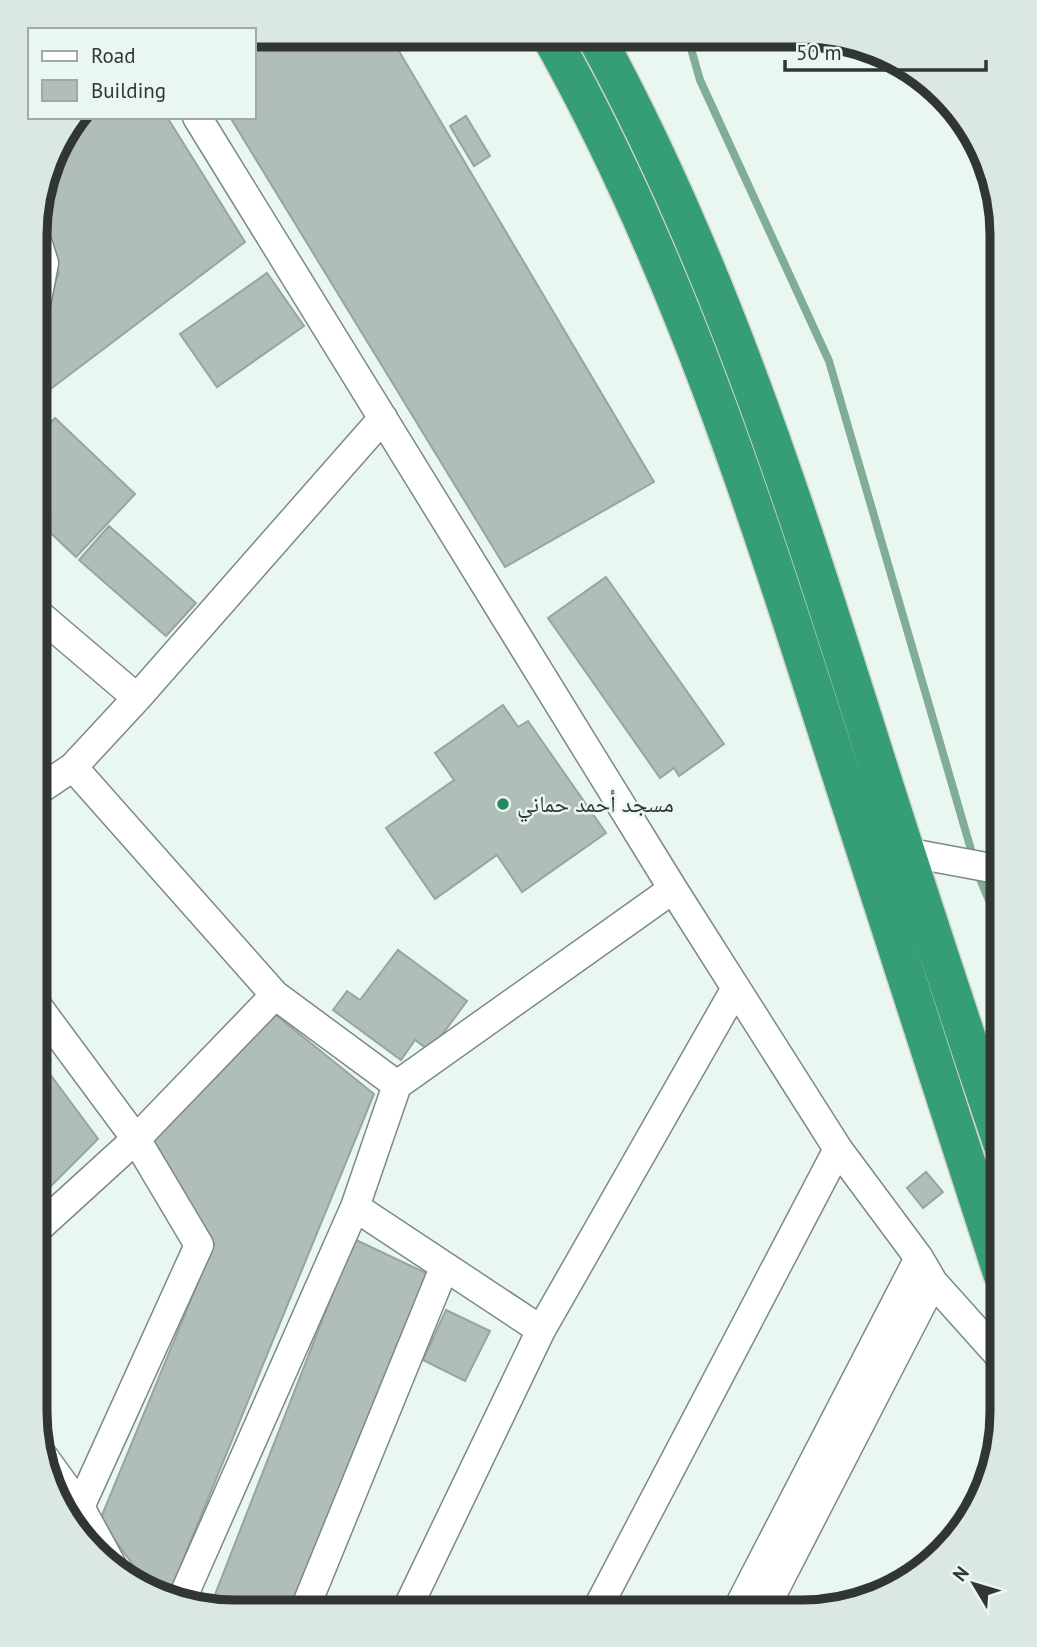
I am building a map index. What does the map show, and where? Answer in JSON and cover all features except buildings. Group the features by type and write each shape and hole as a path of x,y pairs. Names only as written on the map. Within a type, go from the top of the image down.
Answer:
{"highway":[{"path":"557,47 577,83 629,192 703,365 762,528 989,1233"},
{"path":"602,47 645,125 727,321 811,553 905,852 989,1105"}],"street":[{"path":"198,119 673,889 838,1149 926,1270 989,1344"},
{"path":"47,785 73,767 137,698 383,418"},
{"path":"47,621 137,698"},
{"path":"73,767 275,995 397,1086"},
{"path":"905,852 989,868"},
{"path":"185,1592 355,1207 397,1086 673,889"},
{"path":"411,1600 541,1330 736,988"},
{"path":"47,1220 136,1139 275,995"},
{"path":"47,1019 136,1139 199,1245 80,1507"},
{"path":"602,1600 838,1149"},
{"path":"355,1207 541,1330"},
{"path":"308,1600 444,1268"},
{"path":"743,1600 926,1270"},
{"path":"770,1600 926,1270"},
{"path":"61,1481 80,1507 99,1541"}],"waterway":[{"path":"691,47 700,80 829,361 974,860"},
{"path":"977,872 989,901"}],"place":[{"name":"مسجد أحمد حماني","path":"503,804"}]}
